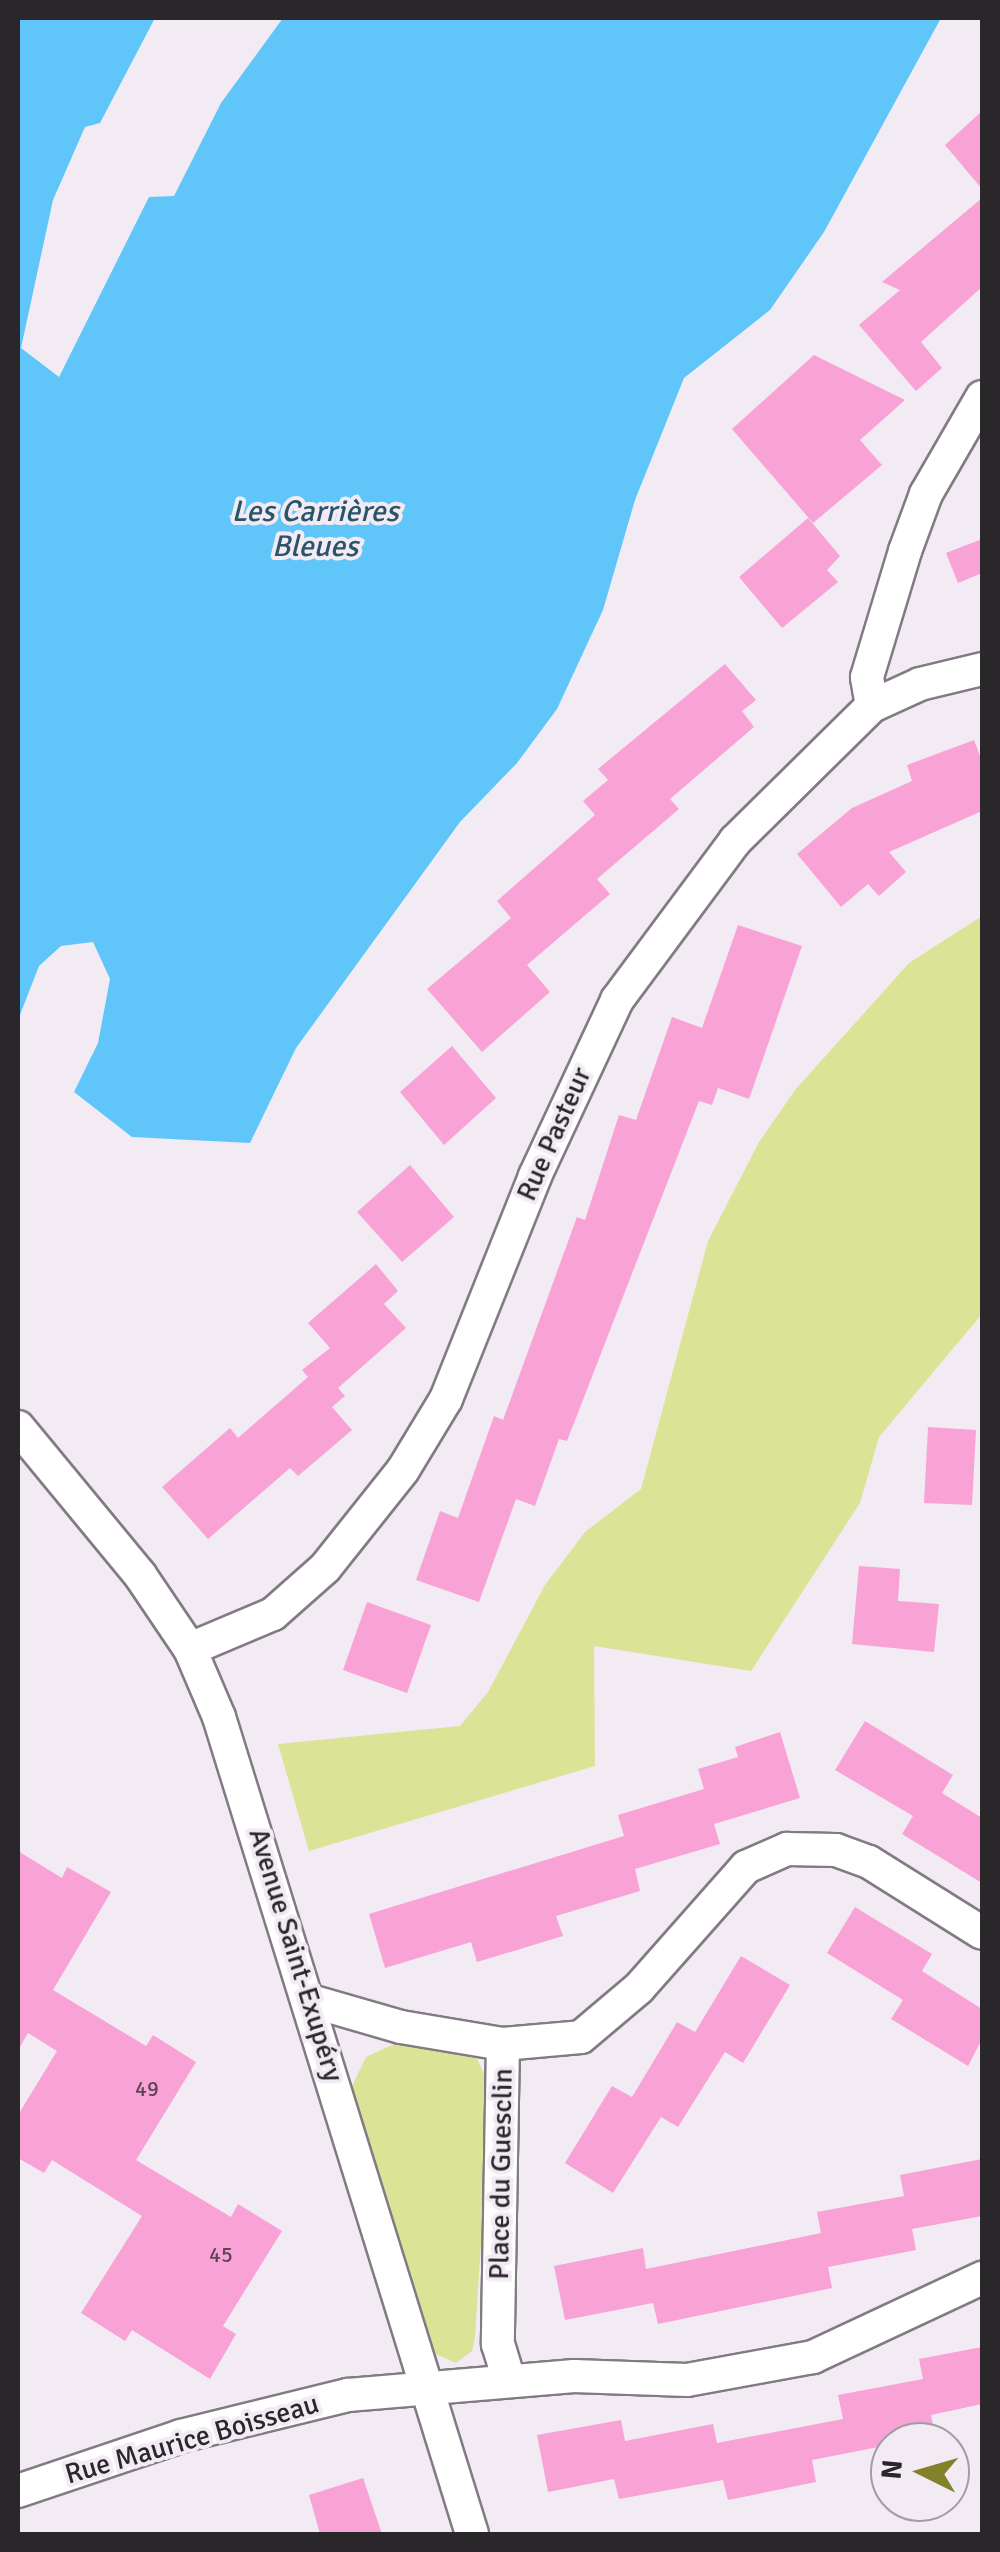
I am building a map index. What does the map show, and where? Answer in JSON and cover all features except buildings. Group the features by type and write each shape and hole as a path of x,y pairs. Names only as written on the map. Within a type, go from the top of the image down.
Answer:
{"street":[{"path":"872,706 867,676 905,551 926,494 982,397"},
{"name":"Rue Pasteur","path":"190,1650 273,1614 326,1568 403,1470 446,1399 535,1176 617,1000 736,841 872,706 982,669"},
{"name":"Avenue Saint-Exupéry","path":"18,1428 101,1522 190,1650 234,1759 472,2534"},
{"path":"503,2044 581,2037 639,1988 746,1867 786,1849 836,1850 868,1862 982,1933"},
{"name":"Place du Guesclin","path":"311,2001 401,2027 503,2044 498,2344 509,2378"},
{"name":"Rue Maurice Boisseau","path":"18,2492 254,2418 348,2395 427,2391 509,2378 634,2382 743,2372 828,2351 982,2278"}],"green space":[{"path":"982,916 982,1314 879,1437 860,1503 751,1671 594,1646 595,1766 309,1851 278,1744 460,1726 488,1692 545,1585 585,1532 641,1489 708,1241 759,1142 795,1090 909,963"},
{"path":"401,2041 475,2054 491,2089 475,2337 472,2351 456,2363 431,2352 352,2086 366,2057"}],"water":[{"name":"Les Carrières Bleues","path":"18,18 155,18 100,123 85,127 53,200 21,348 59,377 149,197 174,196 221,103 283,18 941,18 824,232 770,310 684,378 635,500 603,610 557,709 517,763 460,822 296,1048 250,1143 132,1137 74,1092 98,1043 110,979 93,942 61,946 39,966 18,1020"}]}
